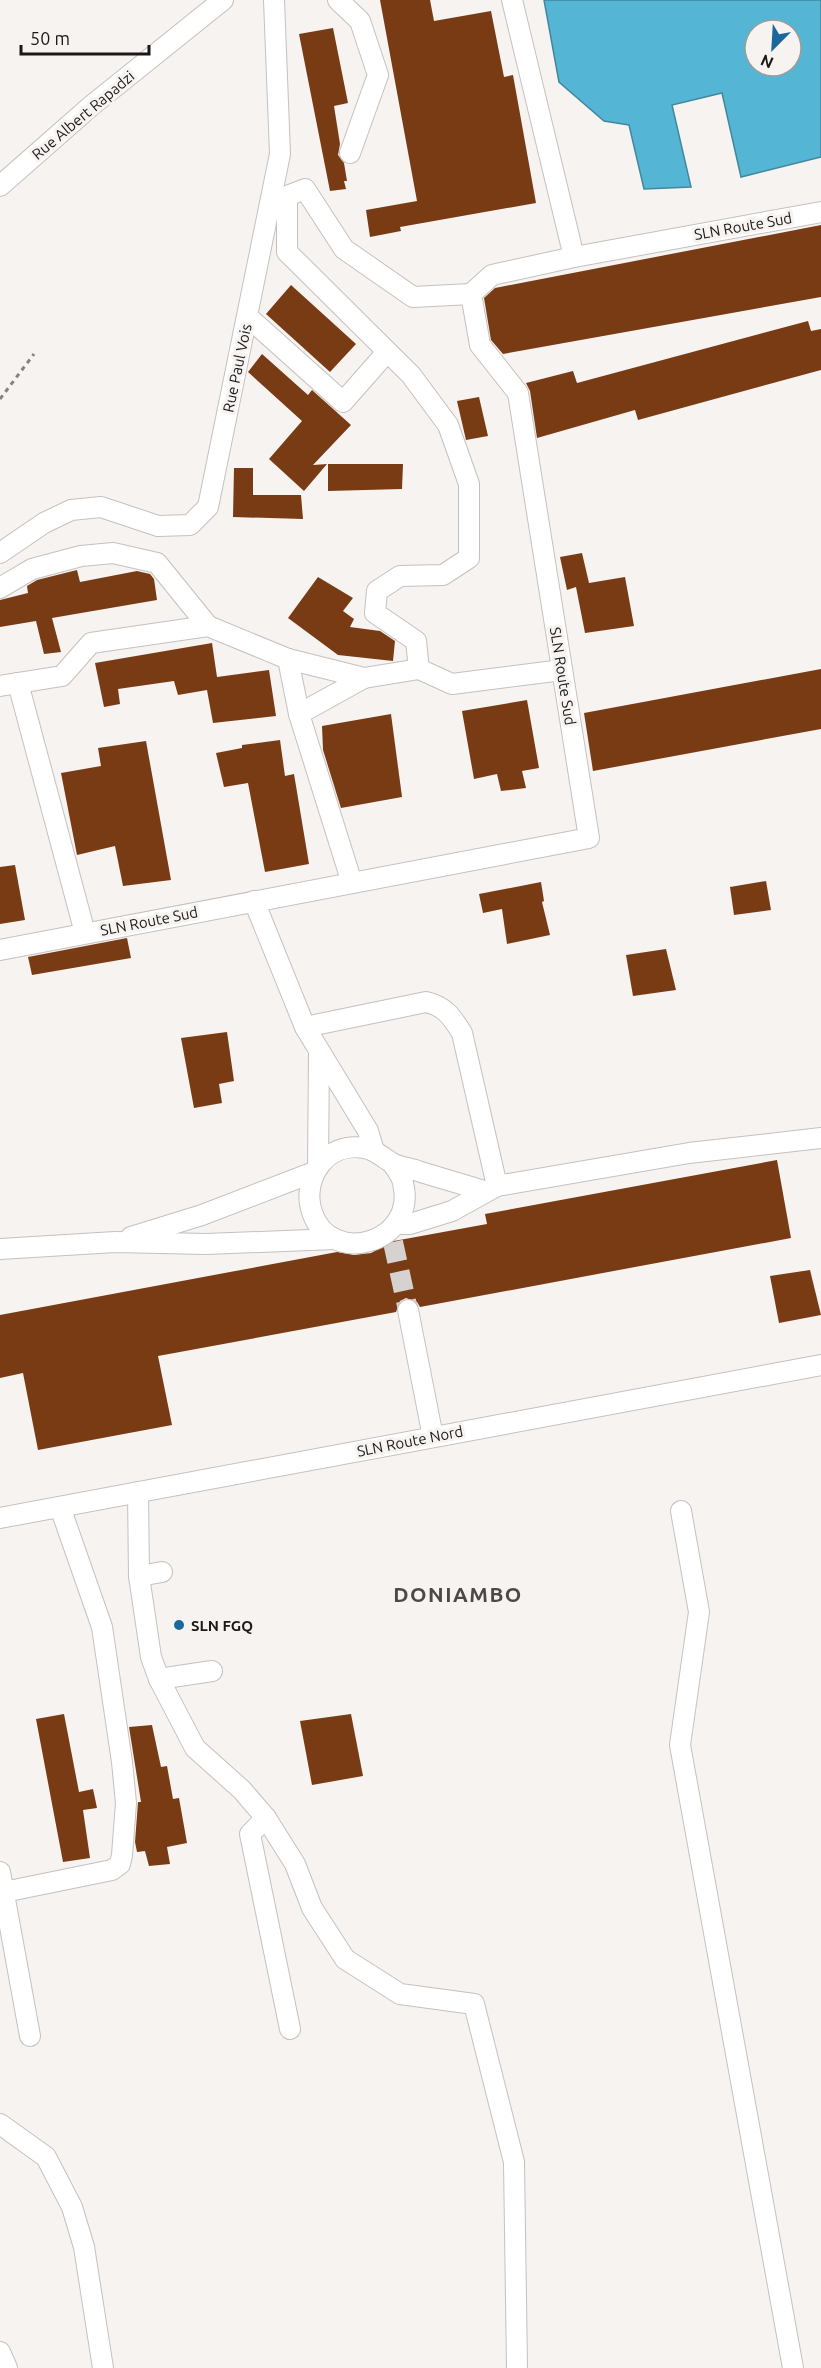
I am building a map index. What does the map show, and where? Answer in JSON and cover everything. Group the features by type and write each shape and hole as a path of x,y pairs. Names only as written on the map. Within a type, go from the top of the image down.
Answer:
{"street":[{"name":"Rue Albert Rapadzi","path":"0,186 91,106 223,0"},
{"name":"Rue Paul Vois","path":"0,553 44,523 71,510 101,507 158,526 190,525 208,507 280,154 274,0"},
{"path":"338,0 360,21 378,75 350,153"},
{"path":"512,0 574,257"},
{"path":"419,669 416,641 375,613 377,591 400,576 443,575 470,558 469,484 448,425 411,375 287,252 287,196 304,189 344,249 413,297 471,294"},
{"name":"SLN Route Sud","path":"0,950 589,838 518,393 480,345 471,294 492,275 574,257 821,212"},
{"path":"248,317 343,402 387,352"},
{"path":"0,588 32,569 81,556 113,554 157,563 208,626 288,659 364,678"},
{"path":"85,933 9,684 62,676 91,643 208,626"},
{"path":"288,659 299,714 352,883"},
{"path":"299,714 364,678 419,669 452,684 562,670"},
{"path":"254,901 305,1028 368,1131 374,1150"},
{"path":"305,1028 426,1002 439,1005 452,1016 462,1033 491,1188"},
{"path":"319,1054 316,1169 309,1187 311,1210 323,1230 335,1239"},
{"path":"0,1249 115,1242 206,1244 335,1239 361,1244 410,1224 452,1211 491,1188 689,1153 821,1138"},
{"path":"115,1242 202,1215 316,1169 338,1151 362,1147 374,1150 392,1163 491,1188"},
{"path":"392,1163 403,1182 405,1204 392,1233"},
{"path":"408,1310 434,1437"},
{"name":"SLN Route Nord","path":"0,1518 821,1365"},
{"path":"138,1492 139,1576 151,1657 159,1679 195,1748 242,1790 266,1818 295,1864 312,1908 345,1959 400,1994 474,2004 514,2162 518,2366"},
{"path":"4,1892 112,1870 120,1864 122,1855 126,1803 102,1628 60,1507"},
{"path":"681,1511 699,1612 680,1745 793,2368"},
{"path":"139,1576 162,1572"},
{"path":"159,1679 212,1671"},
{"path":"266,1818 250,1834 290,2029"},
{"path":"0,1872 30,2036"},
{"path":"0,2124 46,2157 72,2207 84,2247 104,2368"},
{"path":"0,2352 7,2368"}],"path":[{"path":"0,399 34,354"}],"water":[{"path":"544,0 821,0 821,157 741,177 722,93 672,105 691,187 644,189 629,125 604,121 559,82"}],"building":[{"path":"380,0 430,0 434,21 491,11 504,77 513,75 536,203 400,227 401,231 370,237 366,210 417,201"},
{"path":"333,28 348,103 334,106 340,144 338,155 344,163 347,181 344,181 346,189 330,191 299,34"},
{"path":"821,225 821,297 503,354 491,340 484,298 495,288"},
{"path":"291,285 356,344 330,372 266,314"},
{"path":"808,321 811,331 821,329 821,370 638,420 635,410 537,438 530,391 526,383 573,371 577,383"},
{"path":"262,354 308,395 312,390 351,425 313,465 327,464 304,491 269,459 302,421 248,372"},
{"path":"479,397 488,436 466,440 457,401"},
{"path":"328,464 403,464 402,489 328,491"},
{"path":"234,468 253,468 253,495 301,495 303,519 233,517"},
{"path":"582,553 589,583 625,577 634,626 585,633 576,587 567,590 560,557"},
{"path":"77,570 80,582 137,571 150,574 154,579 157,600 52,618 61,652 44,654 36,621 0,627 0,600 28,593 27,586 37,580"},
{"path":"318,577 353,598 343,611 354,619 350,627 380,631 395,641 393,661 338,655 288,618"},
{"path":"212,643 217,677 269,670 276,716 213,723 207,690 178,695 174,681 118,689 120,704 104,707 95,663"},
{"path":"821,669 821,729 593,771 584,713"},
{"path":"527,700 539,768 522,771 526,788 501,791 497,774 474,779 462,711"},
{"path":"391,714 402,797 341,808 323,750 322,726"},
{"path":"280,740 285,776 294,774 309,864 265,872 248,783 224,787 216,753 242,748 242,745"},
{"path":"146,741 171,880 123,886 115,846 77,855 61,773 101,766 98,748"},
{"path":"15,865 25,920 0,924 0,867"},
{"path":"766,881 771,910 734,915 730,887"},
{"path":"541,882 544,901 542,902 550,935 507,944 502,909 483,913 479,894"},
{"path":"127,938 131,958 32,975 28,957"},
{"path":"666,949 676,990 633,996 626,955"},
{"path":"227,1032 234,1081 219,1084 222,1103 194,1108 181,1038"},
{"path":"777,1160 791,1238 420,1307 417,1302 406,1298 400,1301 396,1312 158,1356 172,1425 38,1450 23,1373 0,1378 0,1315 337,1252 354,1255 371,1253 394,1241 487,1224 485,1214"},
{"path":"810,1270 821,1315 779,1323 770,1276"},
{"path":"64,1714 79,1792 93,1789 97,1808 83,1810 90,1858 63,1862 36,1719"},
{"path":"351,1714 363,1776 312,1785 300,1721"},
{"path":"152,1725 161,1767 167,1766 173,1799 179,1798 187,1843 167,1847 170,1864 149,1866 145,1851 137,1852 135,1842 138,1802 141,1802 129,1727"}],"tunnel":[{"path":"393,1242 408,1310"}],"place":[{"name":"SLN FGQ","path":"179,1625"}],"district":[{"name":"DONIAMBO","path":"458,1594"}]}
